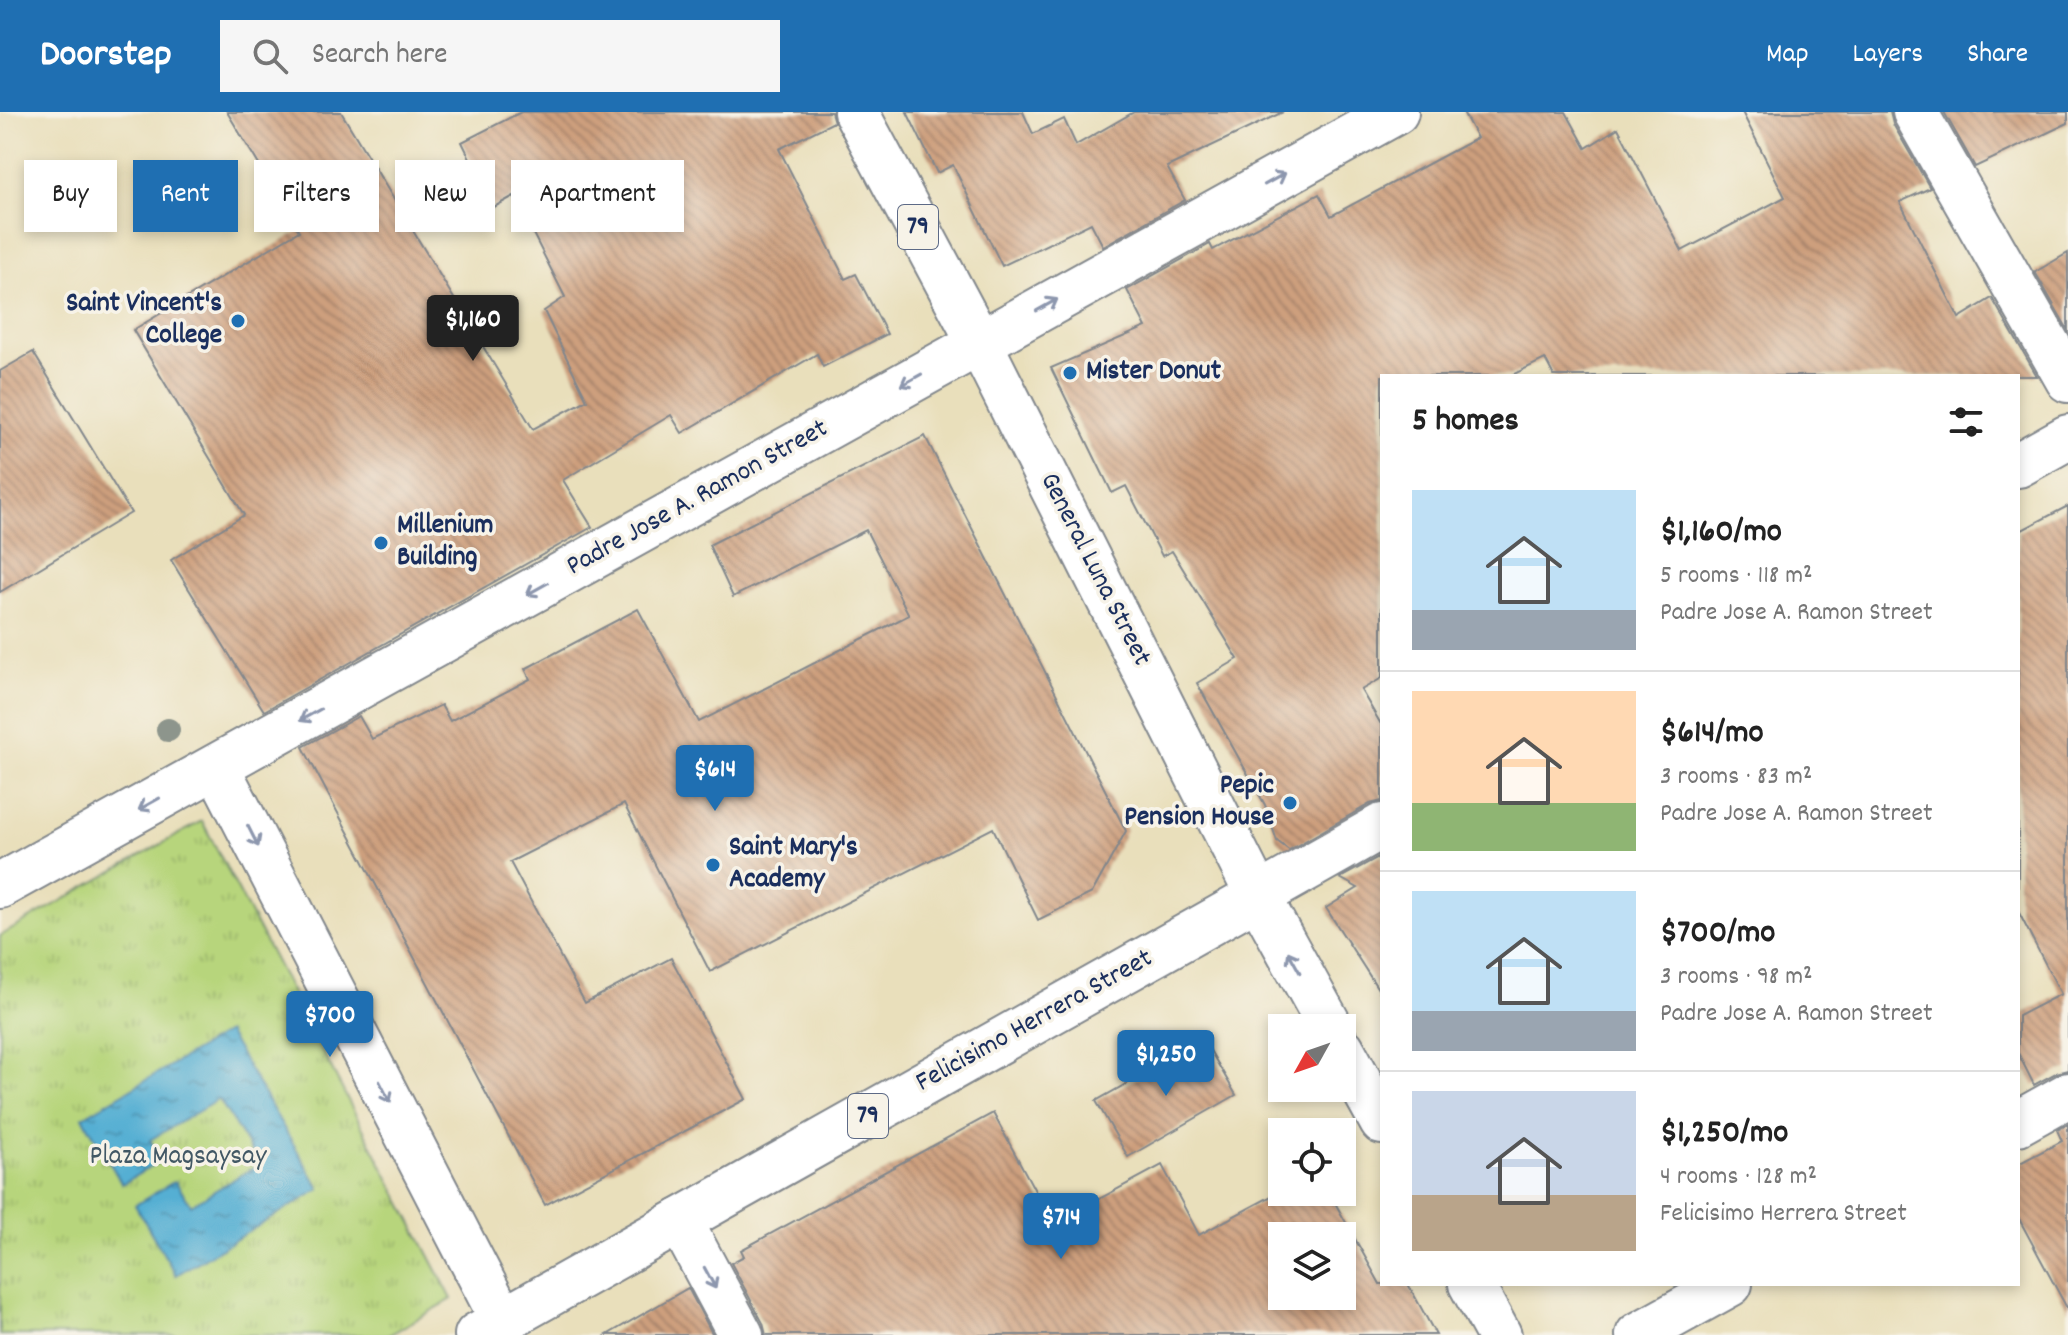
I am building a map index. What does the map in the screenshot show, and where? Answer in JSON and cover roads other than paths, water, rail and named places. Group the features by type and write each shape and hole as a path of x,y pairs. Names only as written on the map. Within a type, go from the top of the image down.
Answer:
{"street":[{"name":"General Luna Street","path":"856,112 979,342 1258,896 1323,1014"},
{"name":"Padre Jose A. Ramon Street","path":"0,886 1396,112"},
{"path":"1915,112 2068,380"},
{"path":"2020,464 2068,437"},
{"path":"217,767 490,1328"},
{"name":"Felicisimo Herrera Street","path":"490,1328 1380,827"},
{"path":"1356,1075 1380,1118"},
{"path":"2020,1122 2068,1095"},
{"path":"680,1221 741,1335"},
{"path":"1472,1286 1499,1335"},
{"path":"1638,1335 1726,1286"}],"water":[{"path":"227,1032 320,1189 176,1275 135,1205 175,1181 191,1205 259,1164 219,1099 150,1140 162,1160 122,1184 83,1117"}],"place":[{"name":"Saint Vincent's College","path":"238,321"},
{"name":"Mister Donut","path":"1070,373"},
{"name":"Millenium Building","path":"381,543"},
{"name":"Pepic Pension House","path":"1290,803"},
{"name":"Saint Mary's Academy","path":"713,865"}],"park label":[{"name":"Plaza Magsaysay","path":"178,1158"}]}
